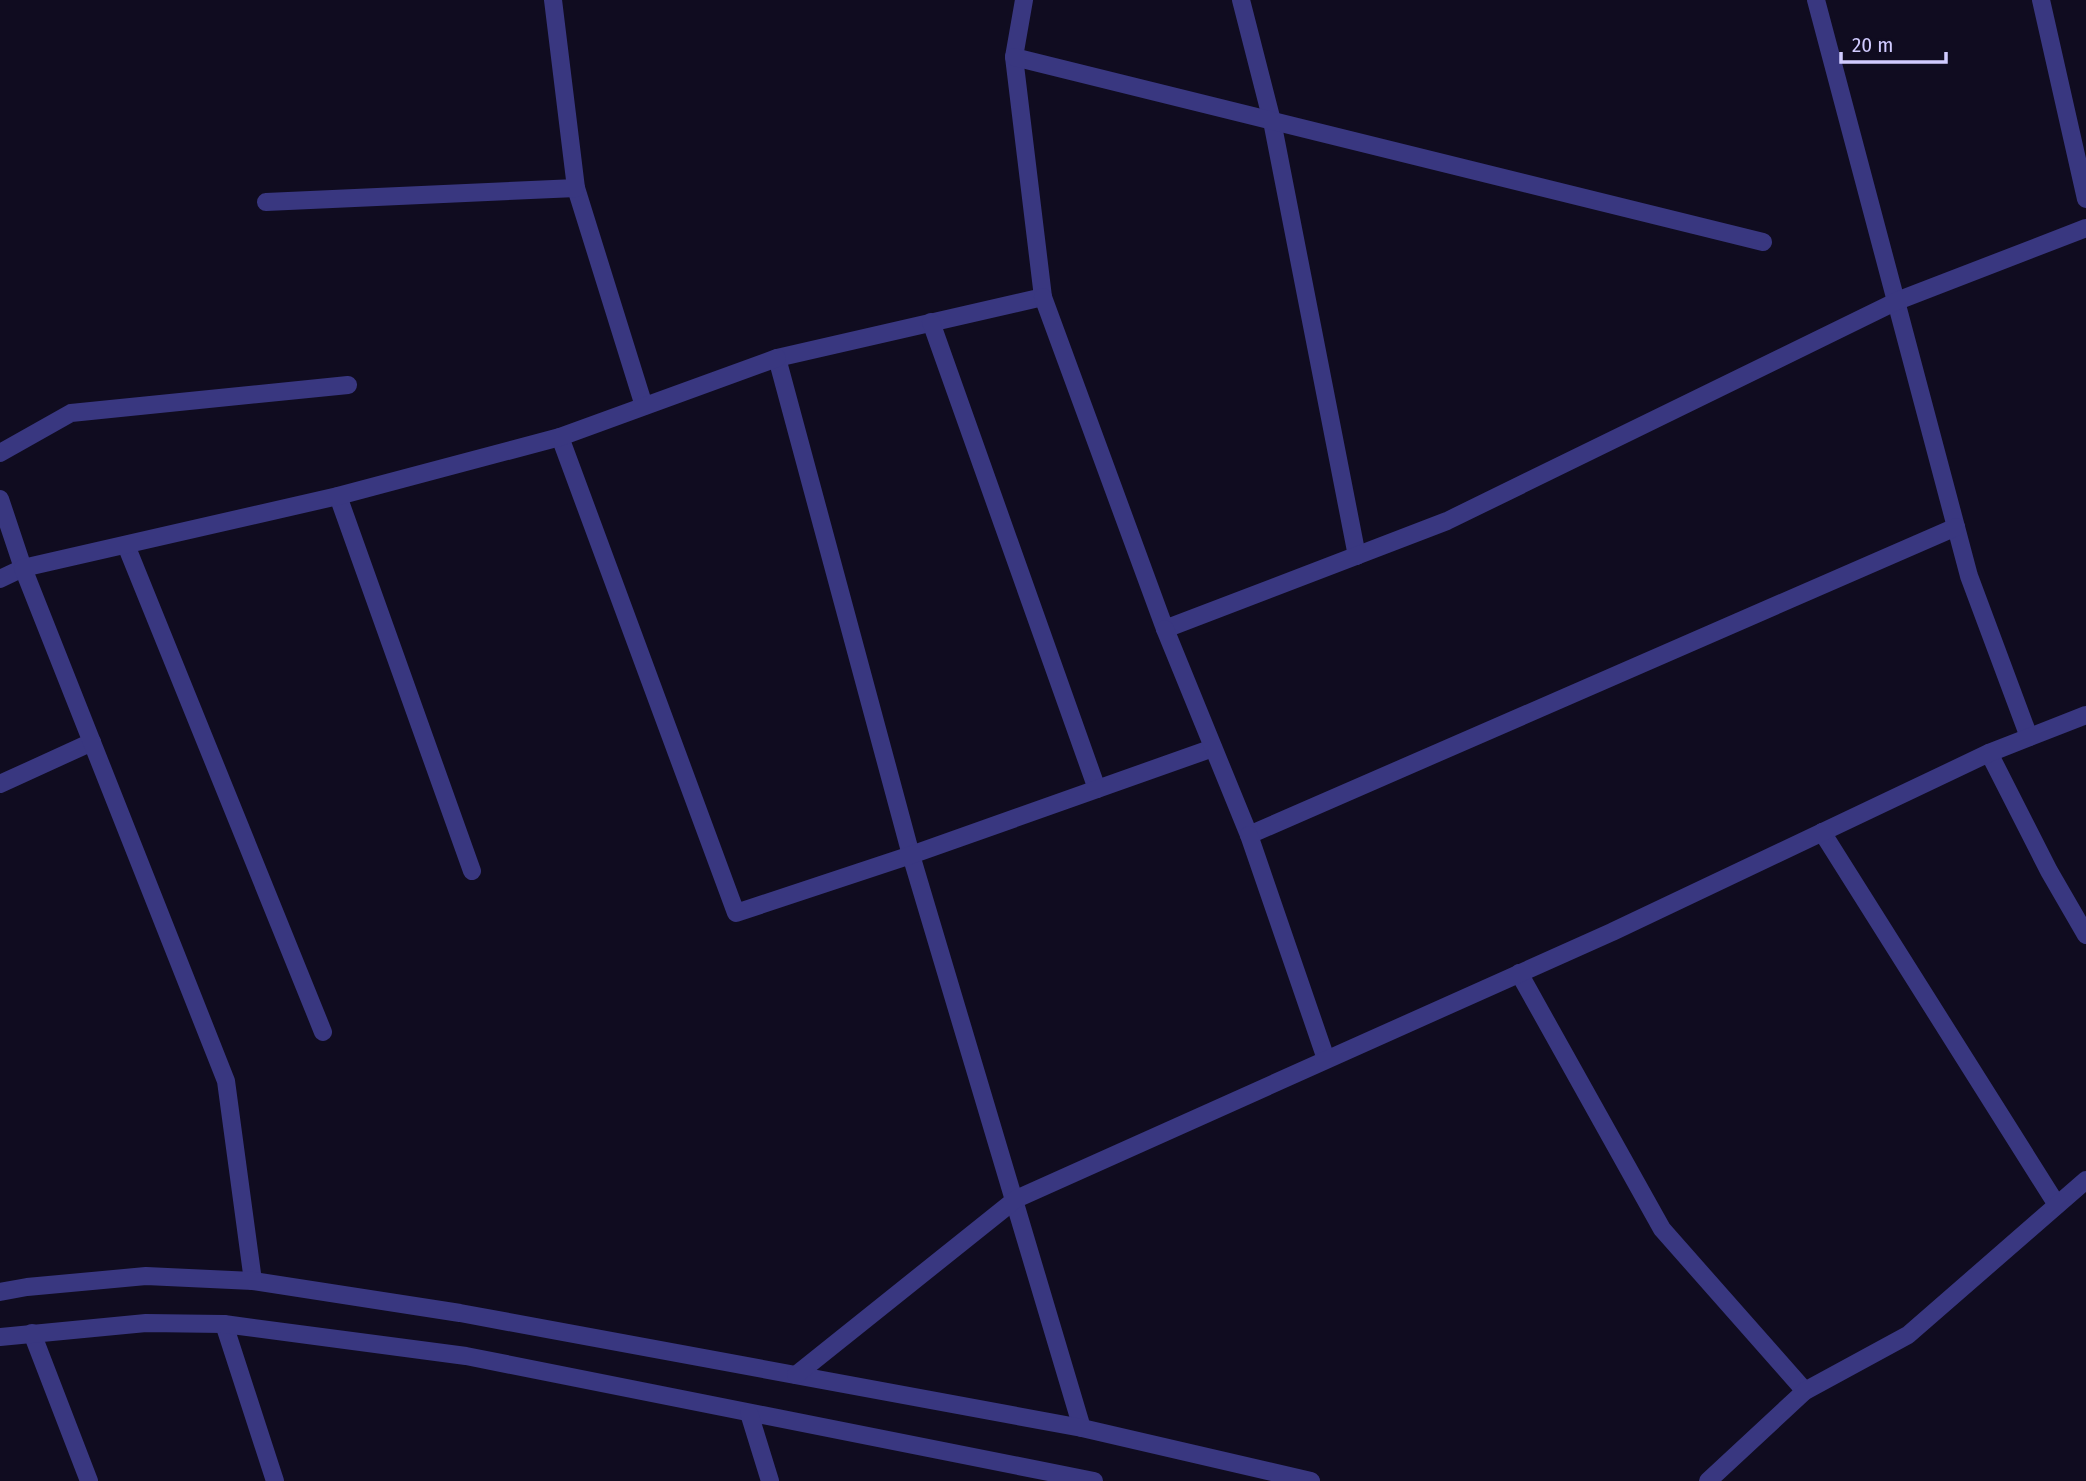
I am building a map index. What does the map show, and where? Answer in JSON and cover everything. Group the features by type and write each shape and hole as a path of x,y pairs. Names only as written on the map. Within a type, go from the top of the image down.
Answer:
{"street":[{"path":"553,0 576,188 644,407"},
{"path":"1024,0 1014,57 1044,297 1165,629 1249,835 1326,1059"},
{"path":"1241,0 1272,121 1356,556"},
{"path":"1816,0 1969,576 2029,737"},
{"path":"2041,0 2086,199"},
{"path":"1014,57 1763,242"},
{"path":"266,202 576,188"},
{"path":"1165,629 1447,521 1897,301 2086,228"},
{"path":"0,579 23,568 338,496 559,437 777,358 1044,297"},
{"path":"931,323 1097,789"},
{"path":"777,358 911,855 1016,1199 1082,1428"},
{"path":"0,453 71,413 348,385"},
{"path":"559,437 736,913 911,855 1213,748"},
{"path":"338,496 472,871"},
{"path":"0,499 23,568 226,1081 253,1281"},
{"path":"1249,835 1956,527"},
{"path":"126,545 323,1032"},
{"path":"796,1375 1016,1199 1519,973 1989,753 2086,715"},
{"path":"0,784 92,742"},
{"path":"1989,753 2049,872 2086,935"},
{"path":"1822,832 2057,1205"},
{"path":"1519,973 1662,1229 1805,1391"},
{"path":"1708,1481 1805,1391 1908,1335 2086,1180"},
{"path":"0,1292 146,1276 253,1281 460,1313 1082,1428 1311,1481"},
{"path":"0,1337 146,1323 224,1324 466,1356 1094,1481"},
{"path":"224,1324 275,1481"},
{"path":"32,1333 89,1481"},
{"path":"748,1413 770,1481"}]}
